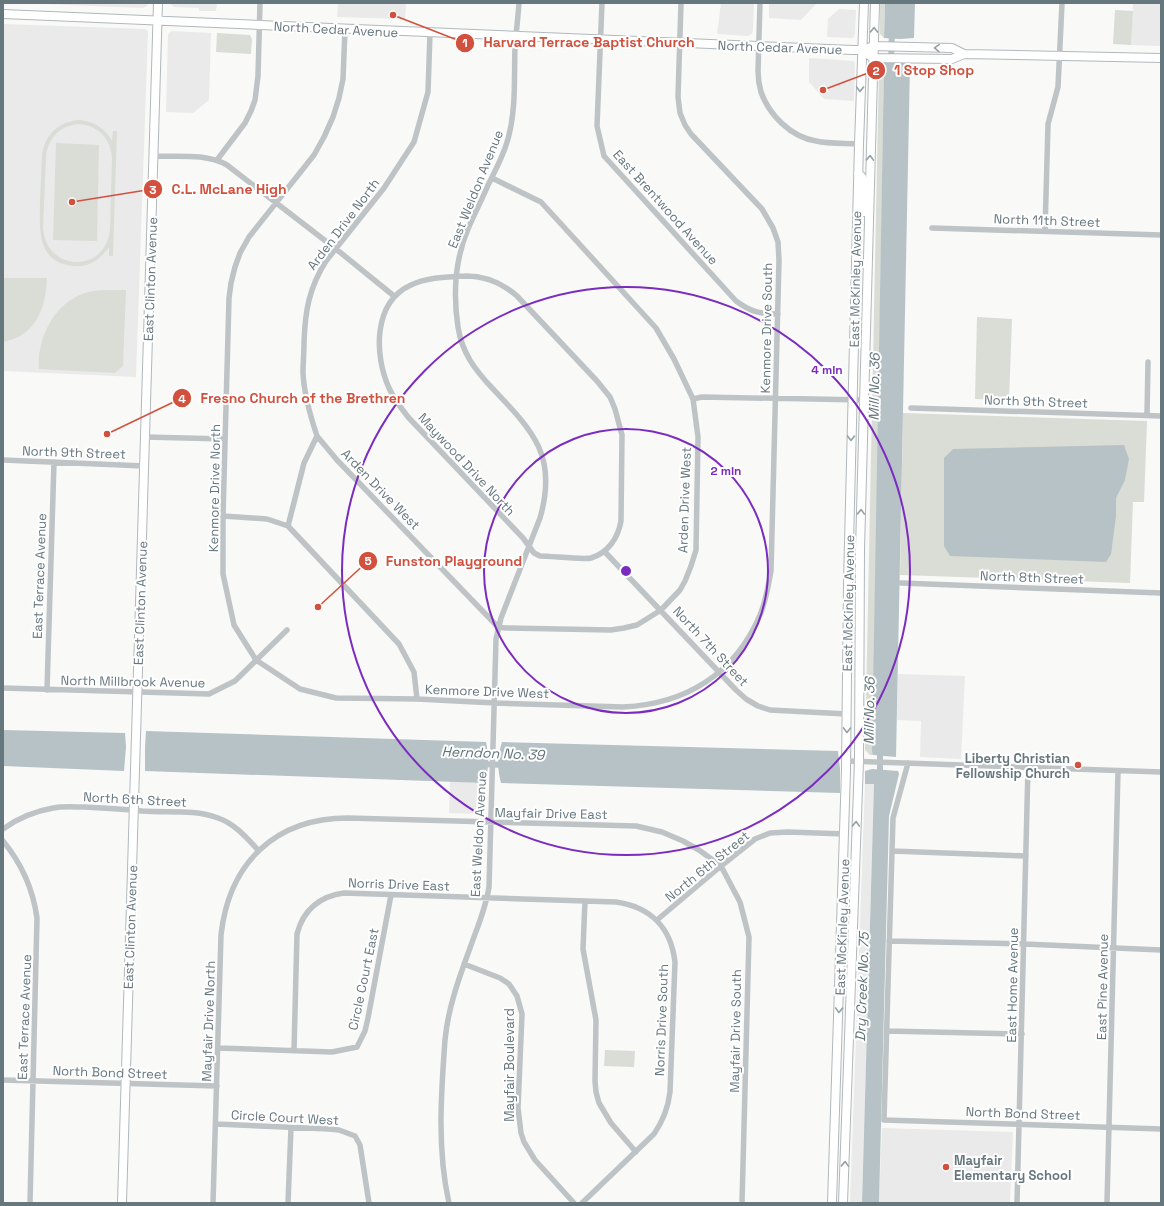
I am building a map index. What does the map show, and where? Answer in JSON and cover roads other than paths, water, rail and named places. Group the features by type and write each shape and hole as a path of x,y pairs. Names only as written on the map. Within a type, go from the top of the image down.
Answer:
{"main road":[{"name":"East Clinton Avenue","path":"122,1203 158,3"},
{"name":"East McKinley Avenue","path":"832,1203 847,761 852,399 858,144 864,3"},
{"name":"East McKinley Avenue","path":"843,1203 858,761 860,550 868,225 874,58 878,46 875,3"},
{"name":"North Cedar Avenue","path":"3,14 861,50 878,46 952,48 964,54"},
{"name":"North Cedar Avenue","path":"861,50 874,58 952,59 964,54 1161,58"},
{"path":"858,173 862,176 863,181 863,202 868,225"},
{"path":"848,608 853,628 853,656 859,663"},
{"path":"845,834 850,842 849,888 854,910"}],"street":[{"path":"217,160 245,123 255,100 258,76 260,3"},
{"name":"East Weldon Avenue","path":"449,1203 442,1156 446,1024 464,964 488,898 493,778 496,639 501,618 544,503 546,487 545,468 538,442 525,424 482,377 467,357 458,329 455,299 456,277 462,246 504,152 509,135 512,119 519,3"},
{"name":"East Brentwood Avenue","path":"602,3 597,126 604,156 736,301 753,312 778,314"},
{"name":"Kenmore Drive South","path":"681,3 678,97 680,113 691,134 762,209 773,228 778,242 778,314 771,570 761,614 754,629 744,644 719,674"},
{"path":"760,3 758,71 761,92 771,110 784,125 798,135 815,141 858,144"},
{"path":"1045,231 1048,124 1058,87 1062,3"},
{"name":"Kenmore Drive North","path":"256,660 234,625 223,574 225,439 229,298 231,283 235,267 249,237 314,155 333,117 343,79 345,29"},
{"name":"Arden Drive North","path":"317,436 308,411 303,374 307,304 318,274 384,188 414,142 428,92 430,33"},
{"path":"153,156 207,157 227,165 394,296"},
{"name":"Arden Drive West","path":"317,436 348,471 498,627 611,630 637,625 661,610 670,602 685,581 696,550 698,437 693,400 674,359 656,328 542,202 492,178"},
{"name":"North 11th Street","path":"932,228 1161,235"},
{"name":"Maywood Drive North","path":"528,548 523,538 408,417 389,388 383,371 380,352 382,320 387,307 394,296 410,285 420,282 474,276 499,283 509,289 597,381 610,397 619,420 622,435 622,522 616,538 604,551"},
{"path":"1147,415 1148,362"},
{"path":"693,400 702,397 864,400"},
{"name":"North 9th Street","path":"911,408 1161,416"},
{"path":"288,526 304,463 317,436"},
{"path":"145,437 225,439"},
{"name":"North 9th Street","path":"3,460 144,466"},
{"name":"East Terrace Avenue","path":"47,690 54,462"},
{"path":"223,516 267,519 288,526 400,644 414,672 417,699"},
{"path":"528,548 540,556 590,558 604,551"},
{"name":"North 7th Street","path":"604,551 661,610 719,674 746,699 758,706 770,710 847,714"},
{"name":"North 8th Street","path":"901,583 1161,593"},
{"name":"North Millbrook Avenue","path":"3,688 209,694 235,681 287,630"},
{"name":"Kenmore Drive West","path":"256,660 300,689 336,698 417,699 623,707 639,706 673,698 691,690 719,674"},
{"path":"847,761 1161,772"},
{"path":"908,763 893,818 887,1031 1022,1034"},
{"name":"East Home Avenue","path":"1017,1203 1028,767"},
{"name":"East Pine Avenue","path":"1107,1203 1118,771"},
{"name":"North 6th Street","path":"3,829 12,823 34,813 54,807 193,812 210,815 228,822 237,828 258,850"},
{"name":"Mayfair Drive East","path":"258,850 298,826 325,819 348,818 636,826 662,832 683,841 699,850 721,866"},
{"name":"North 6th Street","path":"657,920 755,839 770,833 788,832 845,834"},
{"name":"East Terrace Avenue","path":"3,841 17,859 25,876 32,892 37,918 30,1203"},
{"name":"Mayfair Drive North","path":"213,1203 221,935 226,905 234,885 249,861 258,850"},
{"path":"892,851 1026,856"},
{"name":"Mayfair Drive South","path":"721,866 740,902 749,937 742,1203"},
{"name":"Norris Drive East","path":"294,1050 296,941 299,928 302,920 313,905 320,900 335,894 344,893 585,901 627,904 638,908 657,920"},
{"name":"Circle Court East","path":"218,1048 332,1052 357,1047 365,1031 368,1018 391,895"},
{"path":"585,901 583,949 596,1020 596,1092 599,1103 611,1123 636,1152"},
{"name":"Norris Drive South","path":"582,1203 654,1134 661,1123 668,1105 670,1092 675,962 674,953 668,938 657,920"},
{"path":"889,941 1024,944 1161,950"},
{"name":"Mayfair Boulevard","path":"464,964 500,978 509,984 517,996 522,1014 518,1108 521,1133 524,1142 534,1160 574,1203"},
{"name":"North Bond Street","path":"887,1031 884,1120 1161,1129"},
{"name":"North Bond Street","path":"3,1080 217,1086"},
{"name":"Circle Court West","path":"216,1124 339,1130 355,1136 360,1145 369,1203"},
{"path":"288,1203 291,1128"}],"waterway":[{"name":"Mill No. 36","path":"891,61 892,31"},
{"name":"Mill No. 36","path":"880,749 880,777"},
{"name":"Herndon No. 39","path":"481,764 506,765"}],"place":[{"name":"Harvard Terrace Baptist Church","path":"393,15"},
{"name":"1 Stop Shop","path":"823,90"},
{"name":"C.L. McLane High","path":"72,202"},
{"name":"Fresno Church of the Brethren","path":"107,434"},
{"name":"Funston Playground","path":"318,607"},
{"name":"Liberty Christian Fellowship Church","path":"1078,765"},
{"name":"Mayfair Elementary School","path":"946,1167"}],"water label":[{"name":"Dry Creek No. 75","path":"862,987"}]}
